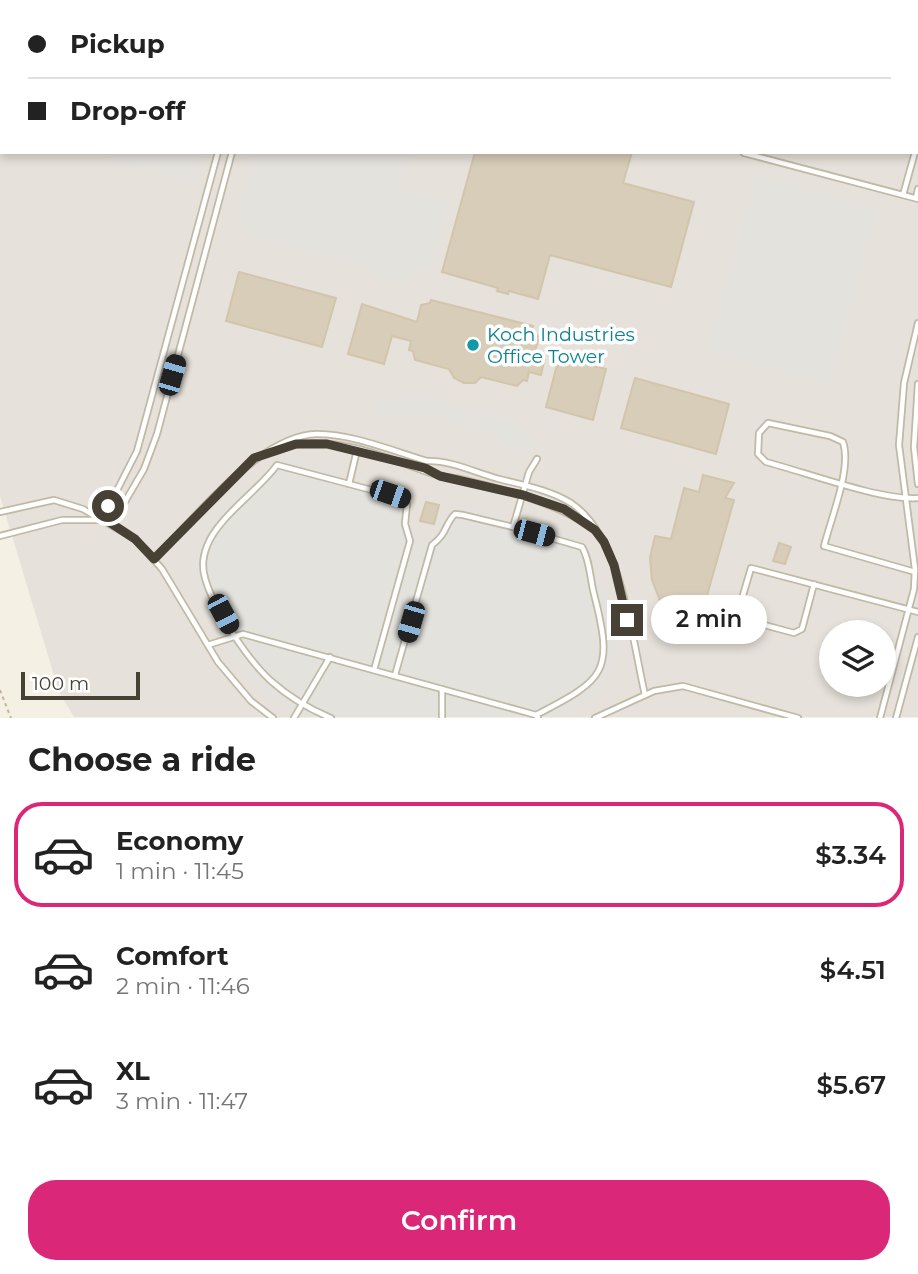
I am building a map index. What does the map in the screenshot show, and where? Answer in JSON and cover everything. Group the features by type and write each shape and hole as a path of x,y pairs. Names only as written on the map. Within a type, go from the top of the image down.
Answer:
{"lane":[{"path":"106,520 108,506 137,451 217,154"},
{"path":"0,536 62,520 106,520 119,512 150,455 231,154"},
{"path":"748,154 917,198 918,189"},
{"path":"903,195 914,154"},
{"path":"178,303 190,306"},
{"path":"880,718 910,609 915,572 899,445 900,408 918,323"},
{"path":"918,383 914,447 918,484"},
{"path":"915,572 824,546 841,482 847,453 843,442 780,423 768,423 759,433 758,454 766,462 841,482 906,499 918,498"},
{"path":"154,559 254,458 284,440 328,435 426,460 444,460 459,468 525,486 571,503 595,530 614,565 645,695"},
{"path":"264,453 311,442 357,450 425,468 440,476 523,495 564,509 595,530"},
{"path":"349,484 357,450"},
{"path":"513,527 525,486 537,459"},
{"path":"425,468 426,460"},
{"path":"331,718 304,704 270,680 235,635 205,580 202,566 207,546 216,531 277,465 405,499 405,524 410,541 374,670"},
{"path":"456,478 459,468"},
{"path":"0,512 54,500 106,520 135,539 154,559 218,662 251,701 273,718"},
{"path":"208,645 235,635 330,657 535,717 574,696 589,684 604,658 605,641 582,547 455,514 450,519 445,535 432,545 396,676"},
{"path":"814,584 802,629 794,632 742,619 738,612 751,568 814,584 918,611"},
{"path":"896,718 918,637"},
{"path":"294,718 330,657"},
{"path":"596,718 645,695 683,686 798,718"},
{"path":"442,689 442,718"}],"path":[{"path":"0,690 11,718"}],"shaded area":[{"path":"0,154 918,154 918,717 74,717 59,692 0,496"},
{"path":"111,154 202,154 194,185 109,160"},
{"path":"254,154 408,154 399,187 450,201 431,267 422,271 412,269 407,285 376,276 372,269 248,238 250,231 234,226"},
{"path":"755,174 879,208 830,385 706,352"},
{"path":"419,394 444,399 443,405 474,414 476,407 500,415 525,432 537,445 520,458 508,446 485,433 431,417 400,416 380,420 372,400"},
{"path":"288,457 340,471 340,477 364,484 366,477 404,487 402,494 412,501 410,521 415,542 427,546 441,532 448,514 453,510 463,510 465,504 503,514 501,520 526,528 528,521 581,535 580,540 592,549 598,583 606,589 616,628 617,649 613,669 604,685 590,699 559,717 299,717 293,714 258,686 234,657 194,581 199,538 219,510 240,491 244,495 277,461 286,462"}],"building":[{"path":"474,154 631,154 623,183 694,202 671,287 550,255 538,299 509,291 508,294 497,291 498,288 442,272"},
{"path":"239,272 336,298 322,347 226,321"},
{"name":"Koch Industries Office Tower","path":"431,300 533,326 532,330 539,337 534,354 545,357 541,375 529,372 527,381 523,380 517,386 481,377 475,383 464,383 454,378 449,369 415,360 413,351 409,350 411,341 392,336 384,364 348,354 362,304 417,322 421,305 430,303"},
{"path":"559,357 606,369 593,420 546,407"},
{"path":"635,378 729,404 716,454 621,428"},
{"path":"703,475 734,483 725,498 734,500 706,599 693,596 689,612 666,605 663,608 652,580 650,558 655,536 671,539 684,488 699,492"},
{"path":"426,502 439,505 434,524 420,521"},
{"path":"779,543 791,547 785,564 773,561"}],"place":[{"name":"Koch Industries Office Tower","path":"473,345"}],"route":[{"path":"108,506 106,520 135,539 154,559 254,458 296,444 311,442 344,447 425,468 440,476 541,500 564,509 595,530 604,542 614,565 627,620"}]}
